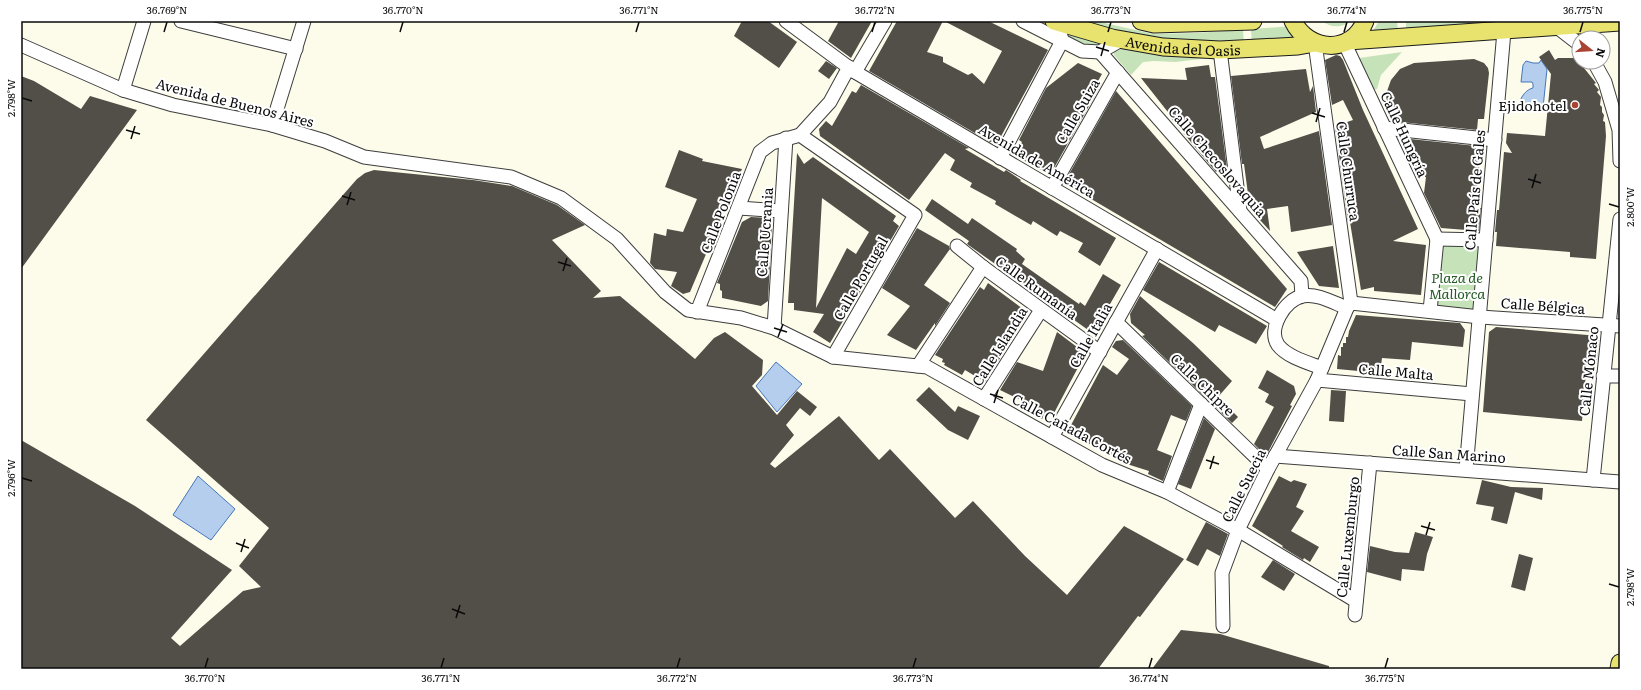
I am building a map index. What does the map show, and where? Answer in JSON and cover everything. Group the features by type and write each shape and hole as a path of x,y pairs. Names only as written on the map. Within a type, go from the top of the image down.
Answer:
{"main road":[{"name":"Avenida del Oasis","path":"1141,21 1154,24 1253,21"},
{"path":"1293,21 1297,29 1305,37 1315,43"},
{"path":"1346,41 1357,34 1365,21"},
{"name":"Avenida del Oasis","path":"1056,22 1121,40 1163,47 1220,50 1298,46 1315,43 1337,45 1346,41"},
{"path":"1346,41 1620,22"},
{"path":"1620,663 1620,669"}],"street":[{"path":"123,90 144,21"},
{"path":"181,21 296,49"},
{"path":"272,124 304,21"},
{"name":"Avenida de América","path":"786,21 852,70 1277,320"},
{"path":"800,135 830,102 885,21"},
{"path":"1023,21 1082,51 1100,52 1121,40"},
{"path":"1000,158 1062,41 1056,22"},
{"path":"1556,27 1571,38"},
{"name":"Calle País de Gales","path":"1466,470 1504,31"},
{"name":"Calle Hungría","path":"1346,41 1384,128 1437,239"},
{"name":"Calle Churruca","path":"1315,43 1349,306"},
{"name":"Avenida de Buenos Aires","path":"21,45 123,90 173,105 272,124 325,141 364,157 511,176 561,198 617,239 665,292 692,311"},
{"path":"1220,50 1240,211"},
{"name":"Calle Checoslovaquia","path":"1100,52 1301,281 1302,296"},
{"path":"1598,70 1605,82 1619,130 1620,161"},
{"name":"Calle Suiza","path":"1052,188 1118,72"},
{"path":"1384,128 1495,140"},
{"name":"Calle Polonia","path":"692,311 739,208 760,152 772,142 800,135"},
{"name":"Calle Portugal","path":"800,135 915,215 833,357"},
{"name":"Calle Ucrania","path":"774,328 786,138"},
{"path":"739,208 781,211"},
{"name":"Calle Mónaco","path":"1593,480 1603,376 1614,326 1620,218"},
{"path":"1430,311 1437,239 1486,240"},
{"name":"Calle Rumanía","path":"957,246 982,267 1100,352"},
{"name":"Calle Italia","path":"1052,437 1157,249"},
{"path":"918,366 982,267"},
{"path":"1277,320 1282,309 1291,301 1302,296"},
{"name":"Calle Bélgica","path":"1302,296 1313,296 1349,306 1430,311 1480,318 1614,326"},
{"name":"Calle Suecia","path":"1223,626 1222,573 1238,530 1268,469 1319,374 1349,306"},
{"name":"Calle Islandia","path":"984,399 1041,310"},
{"name":"Calle Cañada Cortés","path":"692,311 741,318 774,328 833,357 927,367 1102,465 1167,492 1238,530 1356,601"},
{"name":"Calle Malta","path":"1277,320 1275,332 1278,344 1319,374 1472,394"},
{"name":"Calle Chipre","path":"1116,322 1268,469"},
{"path":"1603,376 1620,376"},
{"path":"1167,492 1201,404"},
{"name":"Calle San Marino","path":"1275,456 1620,482"},
{"name":"Calle Luxemburgo","path":"1355,615 1370,463"}],"green space":[{"path":"1079,21 1096,21 1153,34 1243,30 1244,44 1176,42 1121,32"},
{"path":"1322,21 1351,21 1344,25 1333,26"},
{"path":"1379,21 1397,21 1398,32 1371,34"},
{"path":"1406,21 1562,21 1406,32"},
{"path":"1293,26 1303,40 1252,44 1251,29"},
{"path":"1066,30 1108,43 1090,48 1071,42"},
{"path":"1129,46 1208,58 1176,62 1143,62 1131,75 1114,55 1114,52"},
{"path":"1402,52 1381,75 1377,89 1372,90 1359,58"},
{"name":"Plaza de Mallorca","path":"1437,239 1486,240 1480,317 1430,311"}],"water":[{"path":"1541,60 1547,69 1543,108 1525,107 1520,103 1520,101 1526,92 1533,88 1533,84 1532,82 1521,82 1523,65 1526,61 1539,63"},
{"path":"776,362 802,384 777,412 756,386"},
{"path":"198,476 235,509 211,540 173,515"}],"building":[{"path":"742,21 768,21 797,42 779,68 734,36"},
{"path":"839,21 872,21 851,58 828,41"},
{"path":"897,21 943,21 927,52 943,57 943,62 968,75 972,73 984,84 1002,51 944,21 988,21 1048,50 999,140 990,142 869,71"},
{"path":"1549,50 1555,60 1558,58 1571,58 1571,70 1586,70 1596,83 1594,84 1599,90 1597,92 1601,97 1600,105 1604,115 1603,121 1605,122 1606,136 1596,259 1570,257 1570,252 1496,246 1497,232 1495,232 1497,210 1499,210 1504,152 1512,153 1506,143 1507,133 1545,136 1551,74 1539,57"},
{"path":"1336,55 1340,56 1343,60 1363,110 1418,229 1393,241 1426,245 1421,295 1374,291 1374,287 1361,290 1350,222 1348,222 1335,126 1353,120 1343,100 1332,105 1325,60"},
{"path":"1474,59 1484,63 1488,68 1489,73 1484,119 1478,119 1477,130 1391,121 1386,94 1391,80 1400,69 1414,63"},
{"path":"826,61 837,68 829,79 818,71"},
{"path":"1078,63 1102,74 1098,81 1102,83 1050,175 1014,155 1022,142 1019,140 1046,88"},
{"path":"1209,65 1211,77 1215,77 1227,169 1216,172 1170,117 1171,116 1141,78 1187,80 1185,68"},
{"path":"1306,69 1310,92 1313,86 1316,112 1260,137 1264,149 1319,131 1332,225 1291,232 1288,206 1267,209 1270,231 1250,209 1244,164 1242,164 1231,76"},
{"path":"21,76 34,81 81,109 90,96 137,110 21,269"},
{"path":"861,85 969,148 965,149 1004,172 1006,170 1021,180 1020,181 1116,238 1100,266 1078,252 1083,243 1060,231 1057,236 1033,221 1031,225 995,204 996,201 970,187 972,183 950,170 955,160 945,153 909,200 820,136 819,129 826,121 832,126 852,91 856,93"},
{"path":"1116,91 1287,289 1275,307 1064,183"},
{"path":"1400,139 1476,146 1476,148 1481,149 1475,208 1481,208 1479,231 1441,228 1424,193 1426,177 1425,171 1415,169"},
{"path":"679,150 703,159 702,161 742,169 690,292 683,294 671,286 677,272 655,269 650,263 654,233 666,236 667,229 683,232 697,199 665,187"},
{"path":"797,153 804,164 813,157 896,216 893,221 899,226 830,343 813,332 824,314 794,310 794,303 788,303","holes":["822,198 869,232 856,254 847,248 816,308"]},
{"path":"374,170 473,180 512,186 557,205 585,225 552,240 601,291 593,298 620,296 695,359 714,338 725,332 763,360 762,375 752,386 777,415 797,391 817,407 810,416 800,408 786,425 794,435 770,464 775,468 839,416 879,460 890,449 955,518 973,501 1025,556 1067,595 1124,526 1184,559 1098,669 21,669 21,440 135,506 232,570 171,638 180,646 243,591 261,587 239,566 269,528 146,420 357,179 365,173"},
{"path":"932,199 968,224 972,218 1017,249 1016,251 1025,259 1022,264 1079,304 1080,302 1085,306 1103,274 1121,285 1102,318 1104,320 1099,330 1091,332 967,244 969,241 925,210"},
{"path":"751,217 766,218 772,224 768,301 761,306 722,298 720,284 717,283 742,222"},
{"path":"917,228 949,246 950,249 924,285 950,303 935,326 935,323 916,350 887,335 910,306 882,288"},
{"path":"1333,246 1339,288 1319,286 1297,252"},
{"path":"1159,262 1267,326 1256,344 1219,325 1215,332 1143,290"},
{"path":"988,283 1023,309 1026,317 985,382 965,370 962,375 944,365 945,363 942,362 943,359 935,355 980,287 984,290"},
{"path":"1140,296 1193,343 1232,381 1218,397 1238,417 1232,423 1142,336 1145,335 1131,323 1130,314"},
{"path":"1356,315 1460,323 1465,330 1463,347 1412,342 1410,360 1382,358 1380,373 1337,369 1338,355 1341,356 1341,347 1343,347 1343,343 1346,343 1346,337 1348,337"},
{"path":"1496,327 1599,336 1597,360 1587,359 1582,421 1483,412 1489,332"},
{"path":"1057,332 1081,350 1083,358 1053,415 1046,412 1042,419 1028,411 1031,405 1000,390 1017,362 1043,371"},
{"path":"1123,340 1192,406 1186,421 1171,415 1157,450 1172,456 1163,481 1148,474 1149,471 1130,465 1072,435 1070,427 1103,365 1117,375 1129,359 1112,347 1116,341"},
{"path":"1267,370 1294,386 1296,394 1290,405 1292,406 1266,456 1254,444 1274,407 1265,402 1269,394 1258,388"},
{"path":"929,387 955,412 958,406 980,416 968,440 948,430 916,400"},
{"path":"1331,390 1346,391 1344,422 1329,421"},
{"path":"1204,418 1215,429 1191,489 1178,484"},
{"path":"1279,476 1291,482 1294,480 1307,484 1296,507 1304,511 1291,531 1319,547 1310,562 1304,558 1303,560 1282,547 1283,546 1252,526"},
{"path":"1482,480 1511,487 1543,488 1542,500 1515,492 1507,524 1491,520 1494,507 1476,504"},
{"path":"1206,522 1228,534 1220,556 1207,549 1198,566 1186,560"},
{"path":"1415,532 1433,537 1427,554 1424,571 1402,569 1401,581 1367,572 1370,546 1395,552 1409,553"},
{"path":"1519,554 1533,558 1525,591 1511,587"},
{"path":"1273,560 1295,574 1284,591 1261,577"},
{"path":"1181,630 1220,634 1329,666 1329,669 1152,669"}],"place":[{"name":"Ejidohotel","path":"1575,105"}]}
